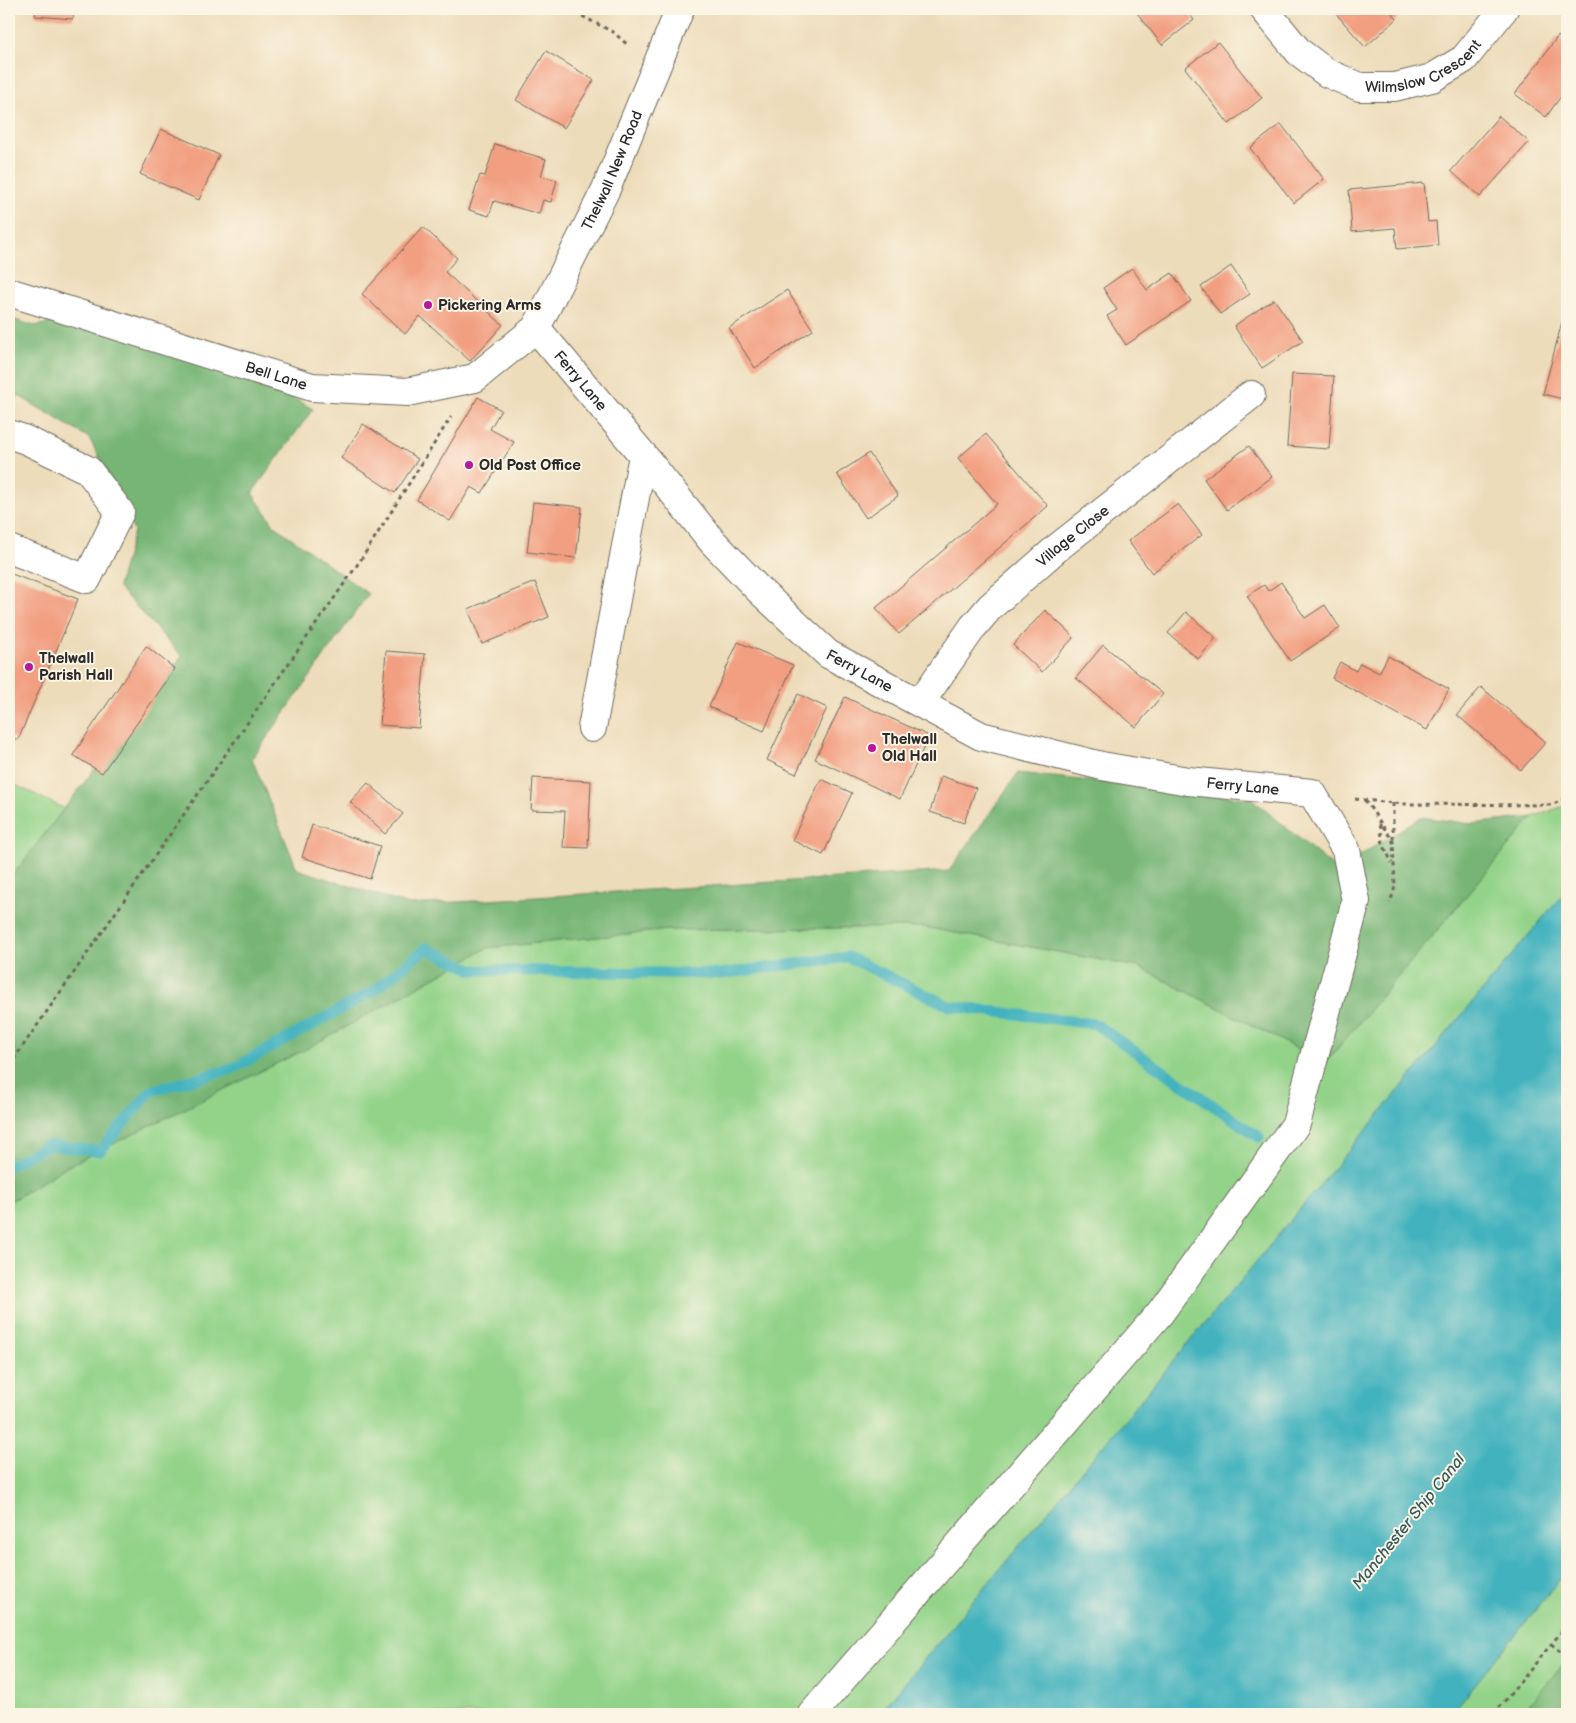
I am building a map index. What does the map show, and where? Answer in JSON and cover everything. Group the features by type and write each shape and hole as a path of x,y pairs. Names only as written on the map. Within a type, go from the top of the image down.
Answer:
{"street":[{"name":"Thelwall New Road","path":"536,328 606,189 680,9"},
{"name":"Wilmslow Crescent","path":"1264,9 1299,52 1327,73 1360,87 1395,87 1432,78 1464,59 1504,9"},
{"name":"Bell Lane","path":"9,292 312,387 407,392 475,378 536,328"},
{"name":"Ferry Lane","path":"536,328 712,542 759,590 828,654 981,736 1102,766 1188,781 1312,793"},
{"name":"Village Close","path":"920,703 973,626 990,606 1057,548 1251,395"},
{"path":"9,434 26,440 88,470 120,512 87,579 9,549"},
{"path":"592,728 642,455"},
{"path":"812,1714 1160,1313 1296,1124 1356,901 1346,850 1312,793"}],"path":[{"path":"568,9 613,32 656,69"},
{"path":"9,1066 362,558 475,378"},
{"path":"1312,793 1393,803 1552,805 1567,796"},
{"path":"1365,800 1392,841 1394,865"},
{"path":"1393,803 1394,865"},
{"path":"1380,821 1383,844 1394,865"},
{"path":"1494,1714 1567,1625"},
{"path":"1552,1644 1567,1657"}],"green space":[{"path":"85,317 192,343 313,409 252,493 275,526 368,594 252,759 297,869 409,905 949,871 1018,773 1252,799 1337,870 1421,817 1472,824 1533,817 1325,1063 1139,967 923,927 668,930 487,948 308,1048 64,1168 9,1202 9,880 182,656 118,587 134,531 110,477 89,438 9,390 9,318 34,326"},
{"path":"9,782 65,809 9,880"},
{"path":"1567,805 1567,889 879,1714 9,1714 9,1202 64,1168 308,1048 487,948 668,930 923,927 1139,967 1325,1063 1533,817"},
{"path":"1567,1571 1567,1714 1451,1714"},
{"path":"1567,1659 1567,1714 1521,1714"}],"water":[{"name":"Manchester Ship Canal","path":"1567,889 1567,1571 1451,1714 879,1714"}],"building":[{"path":"36,9 74,9 73,19 35,16"},
{"path":"1134,9 1185,9 1194,20 1162,45"},
{"path":"1332,9 1388,9 1397,19 1365,47"},
{"path":"1558,36 1567,43 1567,88 1546,117 1515,94"},
{"path":"1218,42 1262,98 1229,124 1185,68"},
{"path":"546,51 594,80 564,128 516,100"},
{"path":"1499,116 1529,142 1480,197 1451,171"},
{"path":"1281,124 1324,179 1294,203 1250,148"},
{"path":"161,129 219,155 199,200 140,174"},
{"path":"495,144 546,159 541,176 557,180 551,202 543,200 539,214 494,201 489,216 469,210 480,175 485,176"},
{"path":"1424,183 1428,222 1436,221 1438,245 1397,249 1395,228 1352,232 1349,190"},
{"name":"Pickering Arms","path":"423,227 457,258 445,272 503,325 470,361 420,316 405,334 362,294"},
{"path":"1231,266 1250,294 1220,314 1201,287"},
{"path":"1132,268 1147,290 1172,273 1191,301 1126,345 1107,316 1117,310 1103,288"},
{"path":"787,290 813,330 755,368 729,328"},
{"path":"1274,299 1303,341 1262,368 1234,326"},
{"path":"1562,322 1567,323 1567,400 1543,394"},
{"path":"1292,374 1334,376 1329,449 1287,446"},
{"name":"Old Post Office","path":"478,397 501,410 490,429 514,442 482,493 471,487 450,521 417,500"},
{"path":"363,424 418,459 395,493 341,458"},
{"path":"986,434 1048,506 899,634 876,608 997,504 958,458"},
{"path":"1249,446 1272,477 1227,510 1204,479"},
{"path":"869,453 898,496 866,518 837,474"},
{"path":"533,502 582,507 576,558 527,552"},
{"path":"1178,504 1202,535 1152,573 1128,541"},
{"name":"Thelwall Parish Hall","path":"9,573 78,599 18,740 9,736"},
{"path":"535,582 549,617 482,644 468,609"},
{"path":"1281,582 1305,618 1325,605 1340,628 1290,661 1247,596 1264,585 1268,591"},
{"path":"1045,610 1074,637 1042,672 1013,645"},
{"path":"1186,612 1216,638 1198,659 1168,633"},
{"path":"738,642 793,665 764,731 709,707"},
{"path":"1103,645 1163,694 1136,727 1076,678"},
{"path":"146,646 175,669 102,773 73,755"},
{"path":"386,651 425,654 419,728 380,725"},
{"path":"1388,656 1449,689 1427,730 1332,678 1340,662 1356,671 1360,663 1379,673"},
{"path":"1481,687 1546,742 1521,770 1457,715"},
{"path":"798,694 827,708 796,774 767,760"},
{"name":"Thelwall Old Hall","path":"845,697 929,736 900,799 815,759"},
{"path":"941,776 976,788 964,823 930,812"},
{"path":"533,778 591,781 588,848 563,847 565,811 531,810"},
{"path":"821,779 852,793 823,855 792,840"},
{"path":"368,783 403,814 385,834 350,802"},
{"path":"312,825 380,846 370,879 302,857"}],"waterway":[{"path":"9,1166 48,1145 100,1151 151,1091 232,1069 374,991 426,948 473,970 720,974 848,957 949,1006 1095,1024 1259,1137"}],"place":[{"name":"Pickering Arms","path":"428,305"},
{"name":"Old Post Office","path":"469,465"},
{"name":"Thelwall Parish Hall","path":"29,667"},
{"name":"Thelwall Old Hall","path":"872,748"}]}
